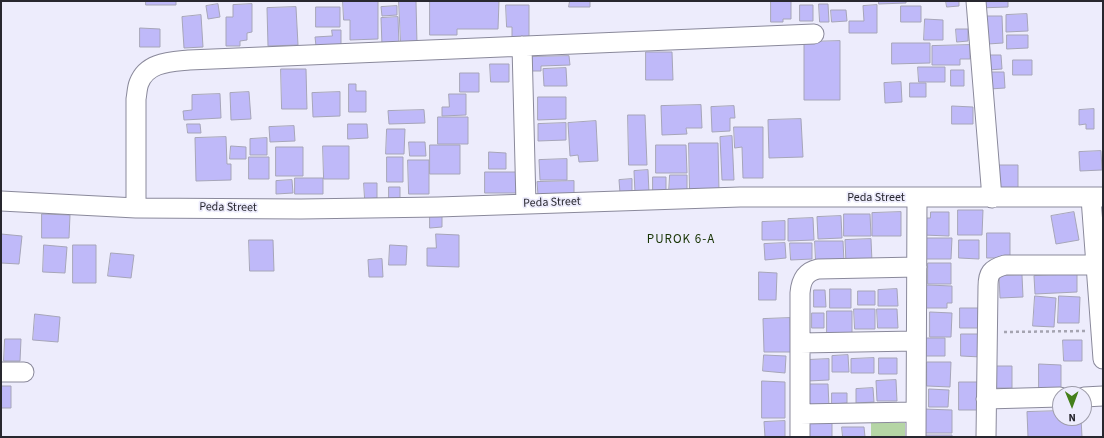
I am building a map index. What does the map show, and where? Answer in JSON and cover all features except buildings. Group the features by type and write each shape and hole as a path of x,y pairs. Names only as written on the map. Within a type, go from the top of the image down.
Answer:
{"street":[{"path":"976,1 992,198"},
{"path":"136,208 136,99 138,84 143,74 154,66 167,62 814,34"},
{"path":"522,46 526,204"},
{"name":"Peda Street","path":"1,201 136,208 301,209 740,198 1097,198"},
{"path":"916,437 917,198"},
{"path":"1097,198 1096,265 1103,359"},
{"path":"986,437 988,277 992,271 1005,265 1096,265"},
{"path":"800,437 801,283 804,276 810,271 818,270 917,267"},
{"path":"800,343 916,341"},
{"path":"1,372 24,372"},
{"path":"1092,397 1103,396"},
{"path":"986,399 1052,397"},
{"path":"800,414 916,412"}],"path":[{"path":"987,332 1101,331"}],"green space":[{"path":"871,423 905,423 905,437 871,437"}],"district":[{"name":"PUROK 6-A","path":"681,240"}]}
